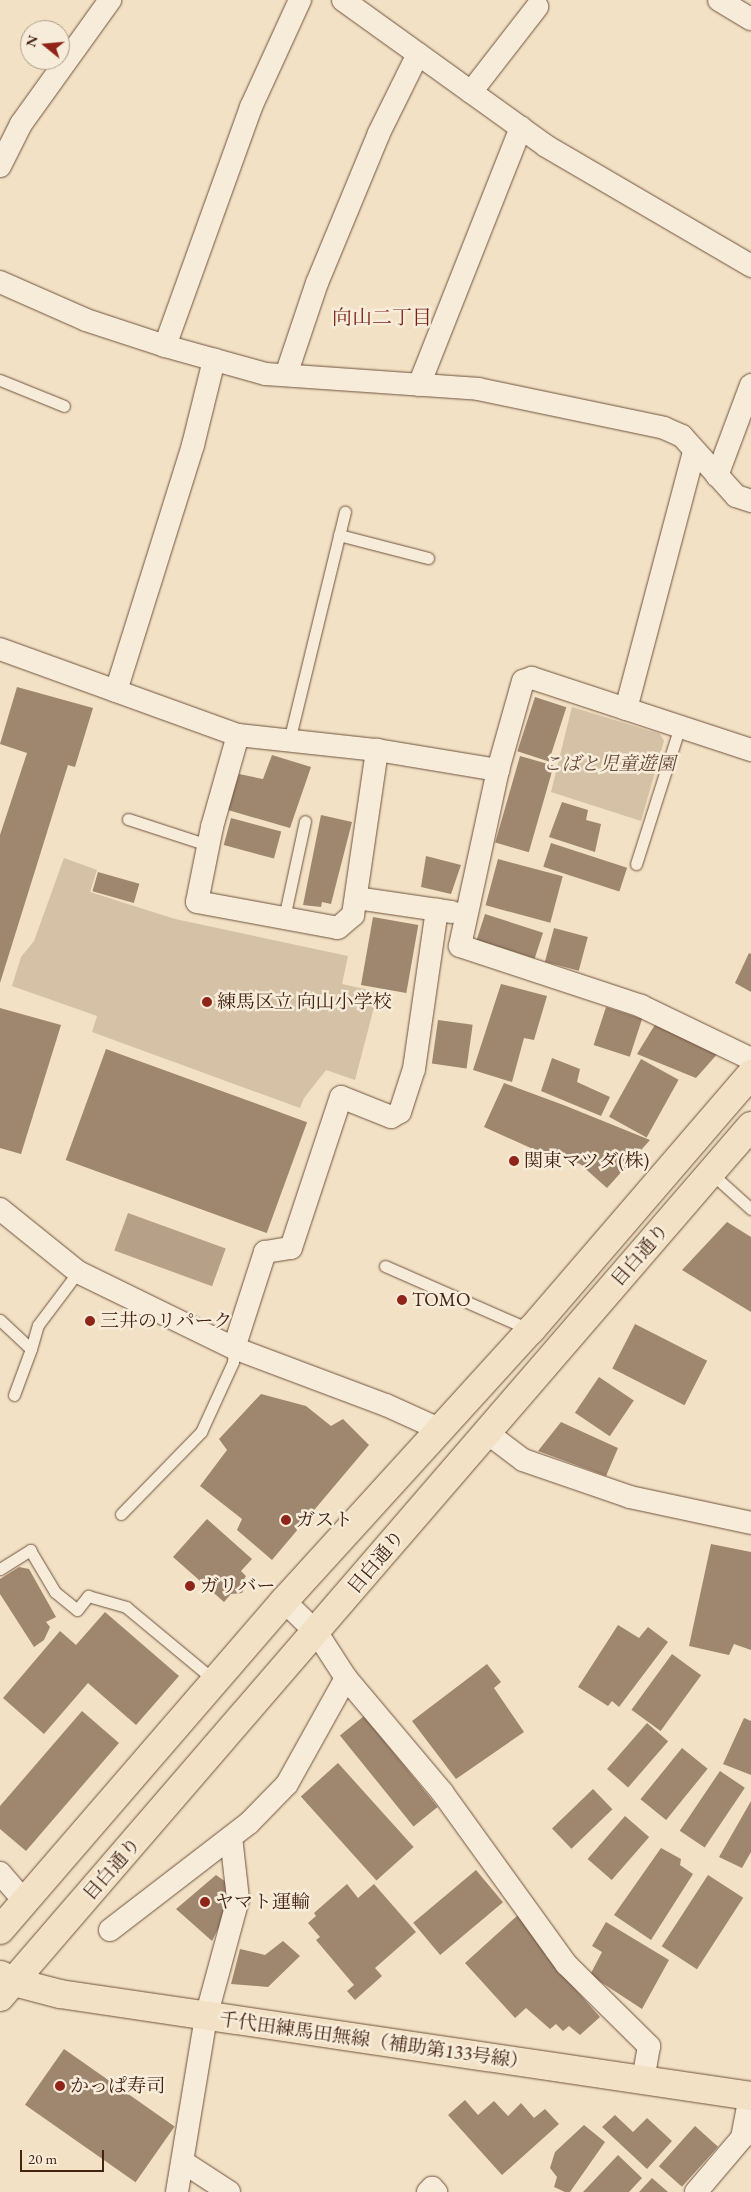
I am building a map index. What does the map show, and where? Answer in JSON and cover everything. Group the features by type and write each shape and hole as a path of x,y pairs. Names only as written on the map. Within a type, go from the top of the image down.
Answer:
{"main road":[{"name":"目白通り","path":"0,1930 284,1601 531,1330 751,1074"},
{"name":"目白通り","path":"5,1984 316,1633 486,1432 751,1126"},
{"name":"千代田練馬田無線（補助第133号線）","path":"5,1984 206,2016 750,2096"}],"street":[{"path":"0,166 21,124 110,0"},
{"path":"165,346 251,107 300,0"},
{"path":"343,0 522,128 751,266"},
{"path":"719,0 751,19"},
{"path":"472,92 537,7"},
{"path":"286,375 339,230 379,133 418,54"},
{"path":"419,385 522,128"},
{"path":"0,282 86,320 165,346 266,374 478,389 664,428 682,436 694,452 736,496 751,501"},
{"path":"116,691 193,445 214,360"},
{"path":"717,476 751,385"},
{"path":"626,709 694,452"},
{"path":"0,649 238,736 378,750 498,770"},
{"path":"751,750 532,678 523,682 498,770 460,946 640,1006 751,1059"},
{"path":"238,736 208,845 197,902 338,928 354,915 378,750"},
{"path":"356,898 467,914"},
{"path":"234,1348 265,1252 291,1248 341,1097 391,1117 400,1112 414,1069 437,910"},
{"path":"0,1209 78,1272 234,1348 386,1404 441,1430"},
{"path":"486,1432 523,1460 622,1495 751,1523"},
{"path":"284,1601 316,1633 346,1678 442,1792 495,1862 566,1964 649,2046 643,2080"},
{"path":"110,1930 231,1837 287,1784 346,1678"},
{"path":"178,2192 206,2016 238,1899 231,1837"},
{"path":"0,1873 24,1901"},
{"path":"696,2192 742,2138 750,2096"},
{"path":"183,2162 229,2192"},
{"path":"428,2192 432,2188 436,2192"}],"lane":[{"path":"0,380 64,406"},
{"path":"289,741 345,512"},
{"path":"339,535 428,558"},
{"path":"636,864 680,726"},
{"path":"128,818 208,845"},
{"path":"284,918 305,821"},
{"path":"711,1172 751,1209"},
{"path":"385,1266 531,1330"},
{"path":"14,1395 32,1349 38,1325 78,1272"},
{"path":"0,1320 32,1349"},
{"path":"121,1514 201,1432 233,1362 234,1348"},
{"path":"0,1569 30,1550 55,1592 77,1610 88,1596 126,1607 215,1681"}],"green space":[{"name":"こばと児童遊園","path":"572,707 660,734 664,741 641,821 551,792"},
{"path":"64,858 97,870 90,892 175,919 348,956 342,984 378,992 355,1080 326,1070 304,1098 300,1108 92,1032 97,1016 12,986 21,957 34,941"}],"shaded area":[{"path":"128,1213 226,1249 212,1286 114,1251"}],"building":[{"path":"17,687 93,708 75,767 68,765 0,983 0,835 27,753 0,744"},
{"path":"535,697 566,707 549,761 517,751"},
{"path":"272,755 311,767 290,828 228,810 239,774 263,779"},
{"path":"520,756 554,766 529,852 495,843"},
{"path":"562,802 588,810 586,820 601,824 595,852 549,837"},
{"path":"321,815 352,822 331,904 322,902 321,907 303,905"},
{"path":"231,818 281,831 274,859 224,845"},
{"path":"551,843 627,868 619,891 543,867"},
{"path":"426,856 461,865 451,894 421,887"},
{"path":"498,859 563,876 550,923 486,905"},
{"path":"98,872 139,884 134,903 92,891"},
{"path":"485,914 543,933 535,959 477,940"},
{"path":"373,917 418,925 406,993 361,985"},
{"path":"554,928 588,937 579,971 545,962"},
{"path":"749,953 751,954 751,992 735,983"},
{"path":"501,984 547,996 534,1040 524,1038 512,1082 473,1070"},
{"path":"606,1007 642,1019 630,1057 594,1045"},
{"path":"0,1008 61,1025 21,1154 0,1148"},
{"path":"438,1020 473,1025 467,1068 432,1064"},
{"path":"656,1023 720,1051 696,1078 637,1054"},
{"path":"106,1049 307,1122 267,1233 66,1160"},
{"path":"552,1058 580,1069 577,1082 610,1097 601,1116 541,1091"},
{"path":"641,1059 679,1080 647,1138 609,1117"},
{"path":"504,1083 650,1140 607,1188 580,1164 547,1151 544,1154 484,1127"},
{"path":"727,1222 751,1237 751,1312 682,1270"},
{"path":"635,1324 707,1361 684,1405 612,1369"},
{"path":"599,1377 634,1400 610,1436 575,1413"},
{"path":"261,1394 306,1406 331,1426 343,1419 369,1445 272,1560 237,1530 242,1519 200,1486 227,1450 219,1439"},
{"path":"561,1422 618,1448 606,1476 538,1451"},
{"path":"207,1519 252,1559 241,1571 246,1576 243,1581 245,1587 242,1593 231,1594 224,1602 173,1557"},
{"path":"711,1544 751,1552 751,1650 734,1644 729,1655 689,1646"},
{"path":"19,1567 29,1569 56,1617 46,1622 50,1627 44,1640 34,1647 0,1594 0,1579"},
{"path":"105,1612 179,1676 136,1725 88,1683 44,1734 3,1698 60,1631 76,1645"},
{"path":"618,1625 639,1638 648,1627 668,1642 619,1707 612,1701 608,1706 578,1687"},
{"path":"672,1654 701,1675 661,1731 631,1710"},
{"path":"487,1664 501,1682 494,1688 524,1732 456,1779 412,1721"},
{"path":"82,1711 119,1743 26,1851 0,1829 0,1806"},
{"path":"364,1716 438,1807 414,1826 340,1736"},
{"path":"744,1718 751,1721 751,1775 723,1764"},
{"path":"647,1723 668,1741 628,1787 607,1769"},
{"path":"682,1748 708,1769 666,1820 640,1799"},
{"path":"338,1763 414,1847 376,1880 301,1796"},
{"path":"720,1771 745,1788 705,1847 680,1831"},
{"path":"593,1789 612,1809 571,1849 552,1829"},
{"path":"751,1801 751,1852 742,1868 719,1857"},
{"path":"625,1816 649,1837 612,1880 588,1859"},
{"path":"661,1848 681,1859 680,1865 693,1874 651,1940 614,1915"},
{"path":"476,1870 503,1902 440,1955 413,1923"},
{"name":"ヤマト運輸","path":"216,1875 226,1882 228,1895 219,1927 212,1941 176,1909"},
{"path":"708,1875 743,1898 697,1969 662,1946"},
{"path":"347,1884 358,1898 374,1884 416,1932 375,1968 382,1976 355,2000 347,1991 354,1985 316,1940 320,1937 308,1923 316,1916 314,1913"},
{"path":"518,1915 550,1951 545,1955 600,2017 580,2035 569,2026 563,2031 556,2024 550,2029 526,2008 515,2018 465,1963"},
{"path":"606,1922 669,1960 642,2009 590,1975 602,1952 592,1946"},
{"path":"283,1941 300,1956 268,1987 231,1984 240,1949 265,1955"},
{"path":"64,2049 175,2126 136,2182 25,2105"},
{"path":"465,2100 478,2115 494,2101 508,2116 521,2103 534,2118 545,2109 559,2124 502,2175 448,2115"},
{"path":"615,2115 633,2132 647,2118 672,2141 647,2169 602,2127"},
{"path":"584,2125 605,2142 570,2192 565,2192 554,2187 557,2177 550,2168 555,2152"},
{"path":"695,2126 718,2147 682,2187 659,2166"},
{"path":"618,2155 642,2178 629,2192 583,2192"},
{"path":"652,2178 668,2192 639,2192"}],"place":[{"name":"練馬区立 向山小学校","path":"207,1002"},
{"name":"関東マツダ(株)","path":"514,1161"},
{"name":"TOMO","path":"402,1300"},
{"name":"三井のリパーク","path":"90,1321"},
{"name":"ガスト","path":"286,1520"},
{"name":"ガリバー","path":"190,1586"},
{"name":"ヤマト運輸","path":"205,1902"},
{"name":"かっぱ寿司","path":"60,2086"}],"district":[{"name":"向山二丁目","path":"382,317"}]}
